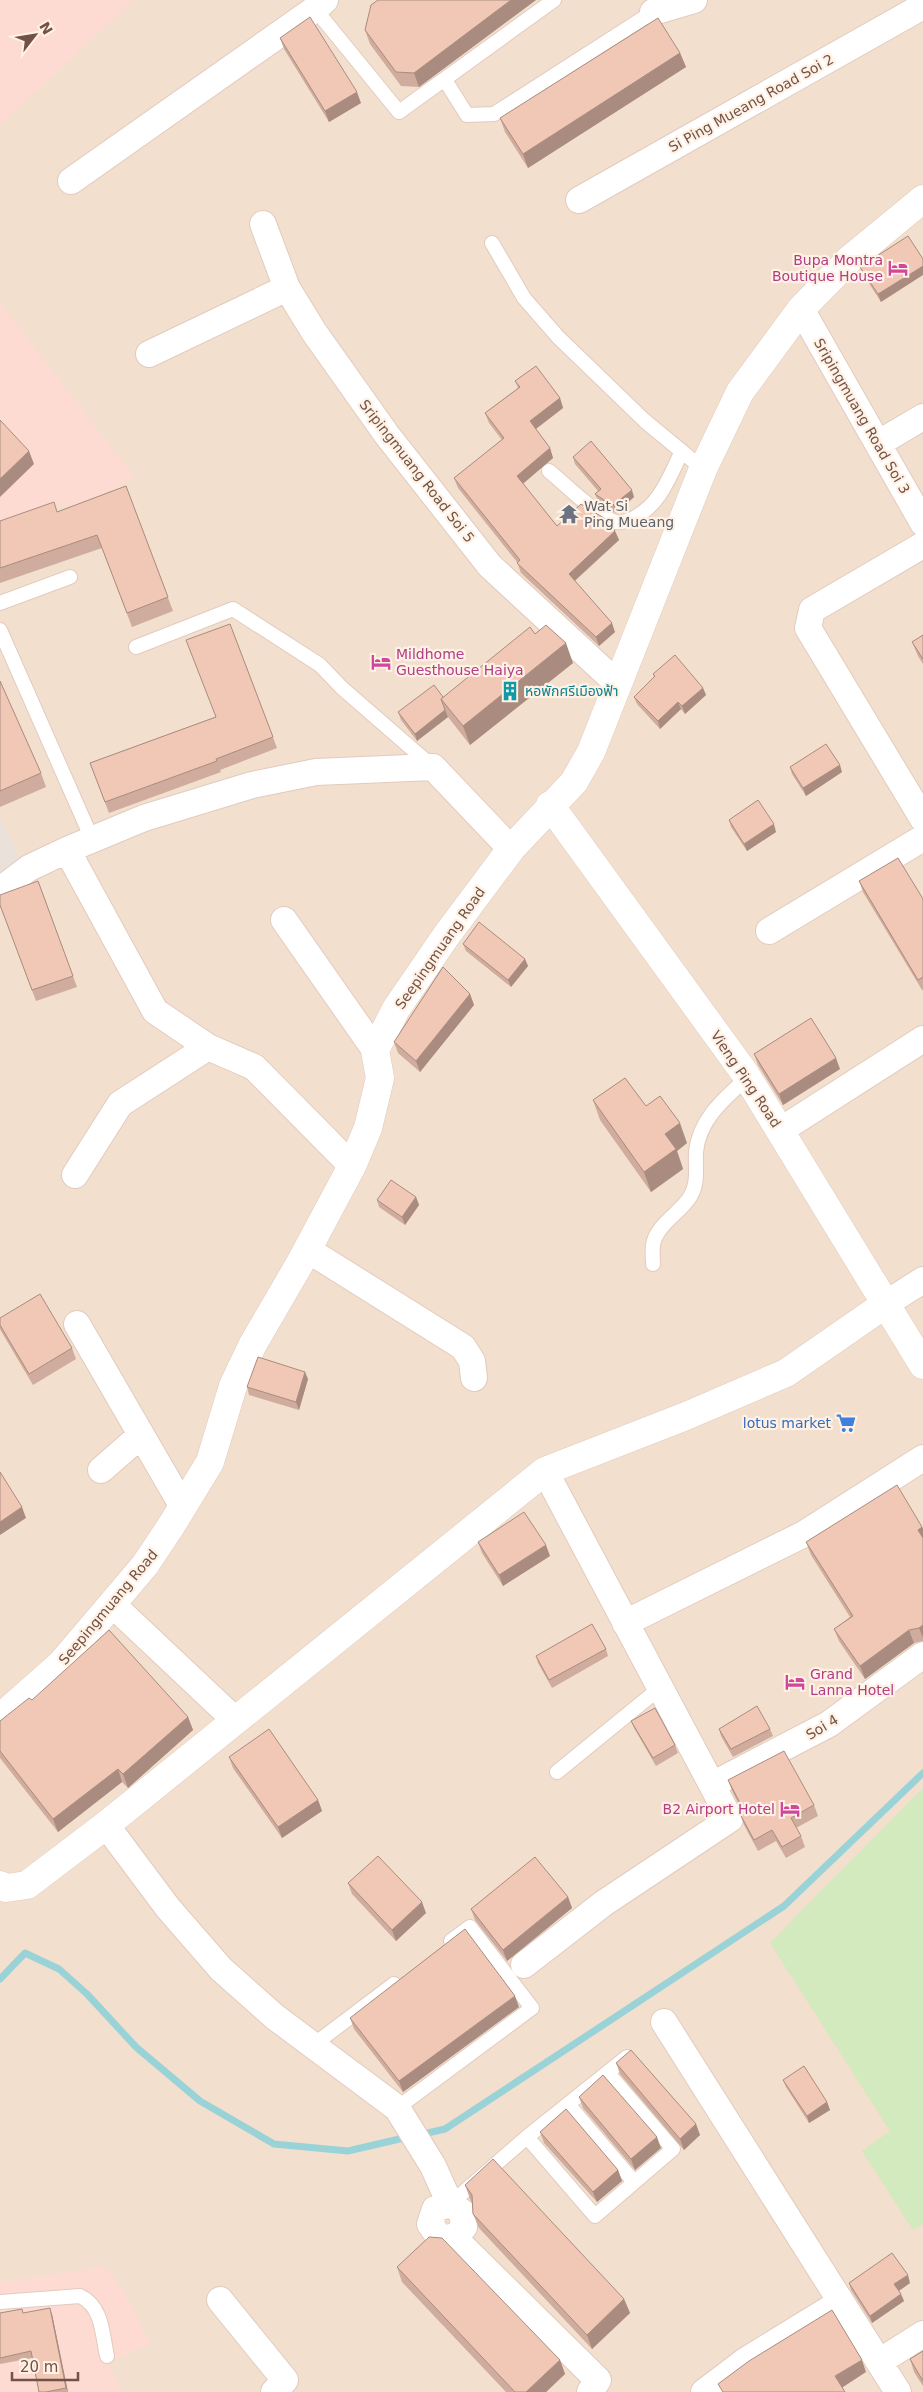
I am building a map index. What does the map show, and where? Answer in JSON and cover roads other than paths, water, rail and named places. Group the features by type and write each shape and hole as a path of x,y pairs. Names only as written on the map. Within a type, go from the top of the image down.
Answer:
{"street":[{"path":"653,12 694,0"},
{"path":"71,181 320,4"},
{"name":"Si Ping Mueang Road Soi 2","path":"579,200 923,6"},
{"name":"Seepingmuang Road","path":"0,1718 61,1664 146,1566 210,1462 233,1386 249,1353 308,1250 352,1166 368,1128 380,1078 375,1050 396,1009 446,936 511,848 574,782 591,752 703,469 740,392 801,309 850,259 923,199"},
{"name":"Sripingmuang Road Soi 5","path":"263,224 287,288 314,332 387,435 490,566 618,684"},
{"path":"149,354 287,288"},
{"name":"Sripingmuang Road Soi 3","path":"801,309 923,523"},
{"path":"879,443 923,417"},
{"path":"923,545 812,610 808,628 923,819"},
{"path":"0,890 29,868 66,850 144,818 252,786 316,772 433,767 511,848"},
{"name":"Vieng Ping Road","path":"550,805 748,1078 887,1303 923,1365"},
{"path":"769,931 923,838"},
{"path":"66,850 155,1011 208,1047 254,1067 352,1166"},
{"path":"284,920 375,1050"},
{"path":"781,1130 923,1039"},
{"path":"75,1175 120,1104 208,1047"},
{"path":"308,1250 466,1349 472,1361 474,1378"},
{"path":"0,1885 6,1888 27,1886 106,1825 545,1471 686,1416 786,1373 923,1280"},
{"path":"77,1324 140,1436 183,1507"},
{"path":"101,1470 140,1436"},
{"path":"626,1623 804,1534 923,1458"},
{"path":"524,1965 604,1903 730,1819 545,1471"},
{"path":"112,1605 235,1720"},
{"name":"Soi 4","path":"712,1785 829,1724 923,1655"},
{"path":"106,1825 168,1908 220,1969 312,2046 401,2113 434,2166 450,2204 462,2212 464,2227 454,2238 598,2380 590,2392"},
{"path":"664,2022 898,2392"},
{"path":"220,2300 285,2380 274,2392"},
{"path":"704,2392 745,2362 841,2302"},
{"path":"879,2362 923,2334"}],"lane":[{"path":"320,4 399,112 554,0"},
{"path":"445,80 467,115 494,114 653,12"},
{"path":"492,243 524,298 558,337 645,421 703,469"},
{"path":"549,470 602,514 618,522 629,520 643,513 659,498 682,451"},
{"path":"0,603 70,577"},
{"path":"136,647 233,610 320,665 342,688 433,767"},
{"path":"0,630 92,840"},
{"path":"653,1264 653,1244 666,1222 691,1196 696,1182 696,1151 700,1134 712,1112 748,1078"},
{"path":"557,1772 660,1688"},
{"path":"401,2113 532,2008 470,1927 438,1951"},
{"path":"312,2046 407,1975"},
{"path":"450,2204 527,2137 627,2057"},
{"path":"527,2137 595,2216 673,2149 608,2073"},
{"path":"568,2104 634,2182"},
{"path":"0,2302 80,2296 86,2299 99,2316 107,2356"}],"waterway":[{"path":"419,2135 445,2129 784,1906 923,1773"},
{"path":"0,1979 25,1953 59,1969 87,1994 136,2047 200,2101 274,2144 348,2151 408,2137"}],"place":[{"name":"Bupa Montra Boutique House","path":"898,268"},
{"name":"Wat Si Ping Mueang","path":"569,514"},
{"name":"Mildhome Guesthouse Haiya","path":"381,662"},
{"name":"หอพักศรีเมืองฟ้า","path":"510,691"},
{"name":"lotus market","path":"846,1423"},
{"name":"Grand Lanna Hotel","path":"795,1682"},
{"name":"B2 Airport Hotel","path":"790,1809"}]}
